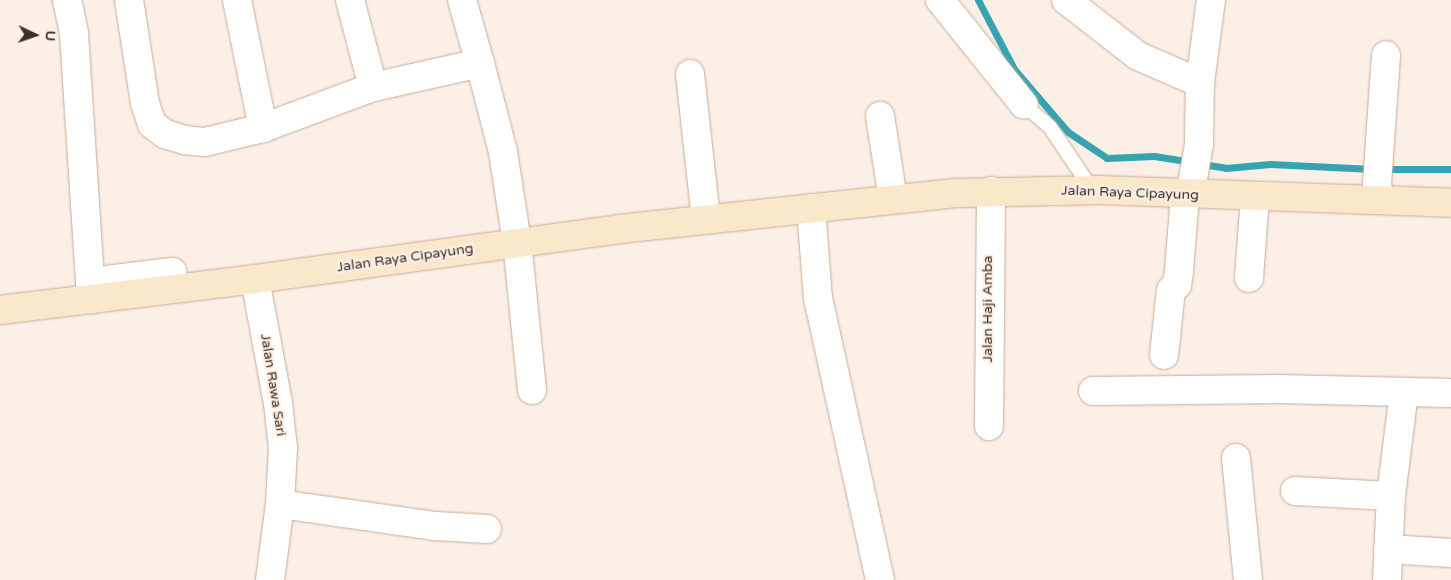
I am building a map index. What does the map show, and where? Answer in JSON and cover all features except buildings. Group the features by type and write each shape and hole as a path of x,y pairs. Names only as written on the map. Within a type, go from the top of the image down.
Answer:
{"main road":[{"name":"Jalan Raya Cipayung","path":"0,310 90,290 131,285 255,279 517,242 706,219 811,216 893,199 991,192 1190,190 1255,197 1378,192 1451,203"}],"street":[{"path":"67,0 74,34 90,290"},
{"path":"129,0 145,103 152,124 165,134 205,142 262,128 372,87 480,63"},
{"path":"237,0 262,128"},
{"path":"350,0 372,87"},
{"path":"462,0 503,152 517,242 532,390"},
{"path":"940,0 1024,105"},
{"path":"1066,0 1138,56 1200,83"},
{"path":"1164,355 1171,290 1177,285 1190,190 1199,144 1200,83 1211,0"},
{"path":"1378,192 1386,55"},
{"path":"690,74 706,219"},
{"path":"880,116 893,199"},
{"name":"Jalan Haji Amba","path":"989,426 991,192"},
{"path":"1249,278 1255,197"},
{"path":"811,216 818,298 880,580"},
{"path":"131,285 172,272"},
{"name":"Jalan Rawa Sari","path":"255,279 278,403 283,448 280,504 270,580"},
{"path":"1093,391 1278,389 1451,393"},
{"path":"1387,580 1391,496 1404,392"},
{"path":"1236,458 1248,580"},
{"path":"1295,491 1391,496"},
{"path":"280,504 435,526 487,529"},
{"path":"1388,549 1451,552"}],"lane":[{"path":"1024,105 1050,127 1087,182 1101,190"}],"waterway":[{"path":"978,0 1014,69 1068,132 1107,158 1154,156 1191,162"},
{"path":"1202,164 1226,168 1270,164 1373,169"},
{"path":"1383,169 1451,169"}]}
